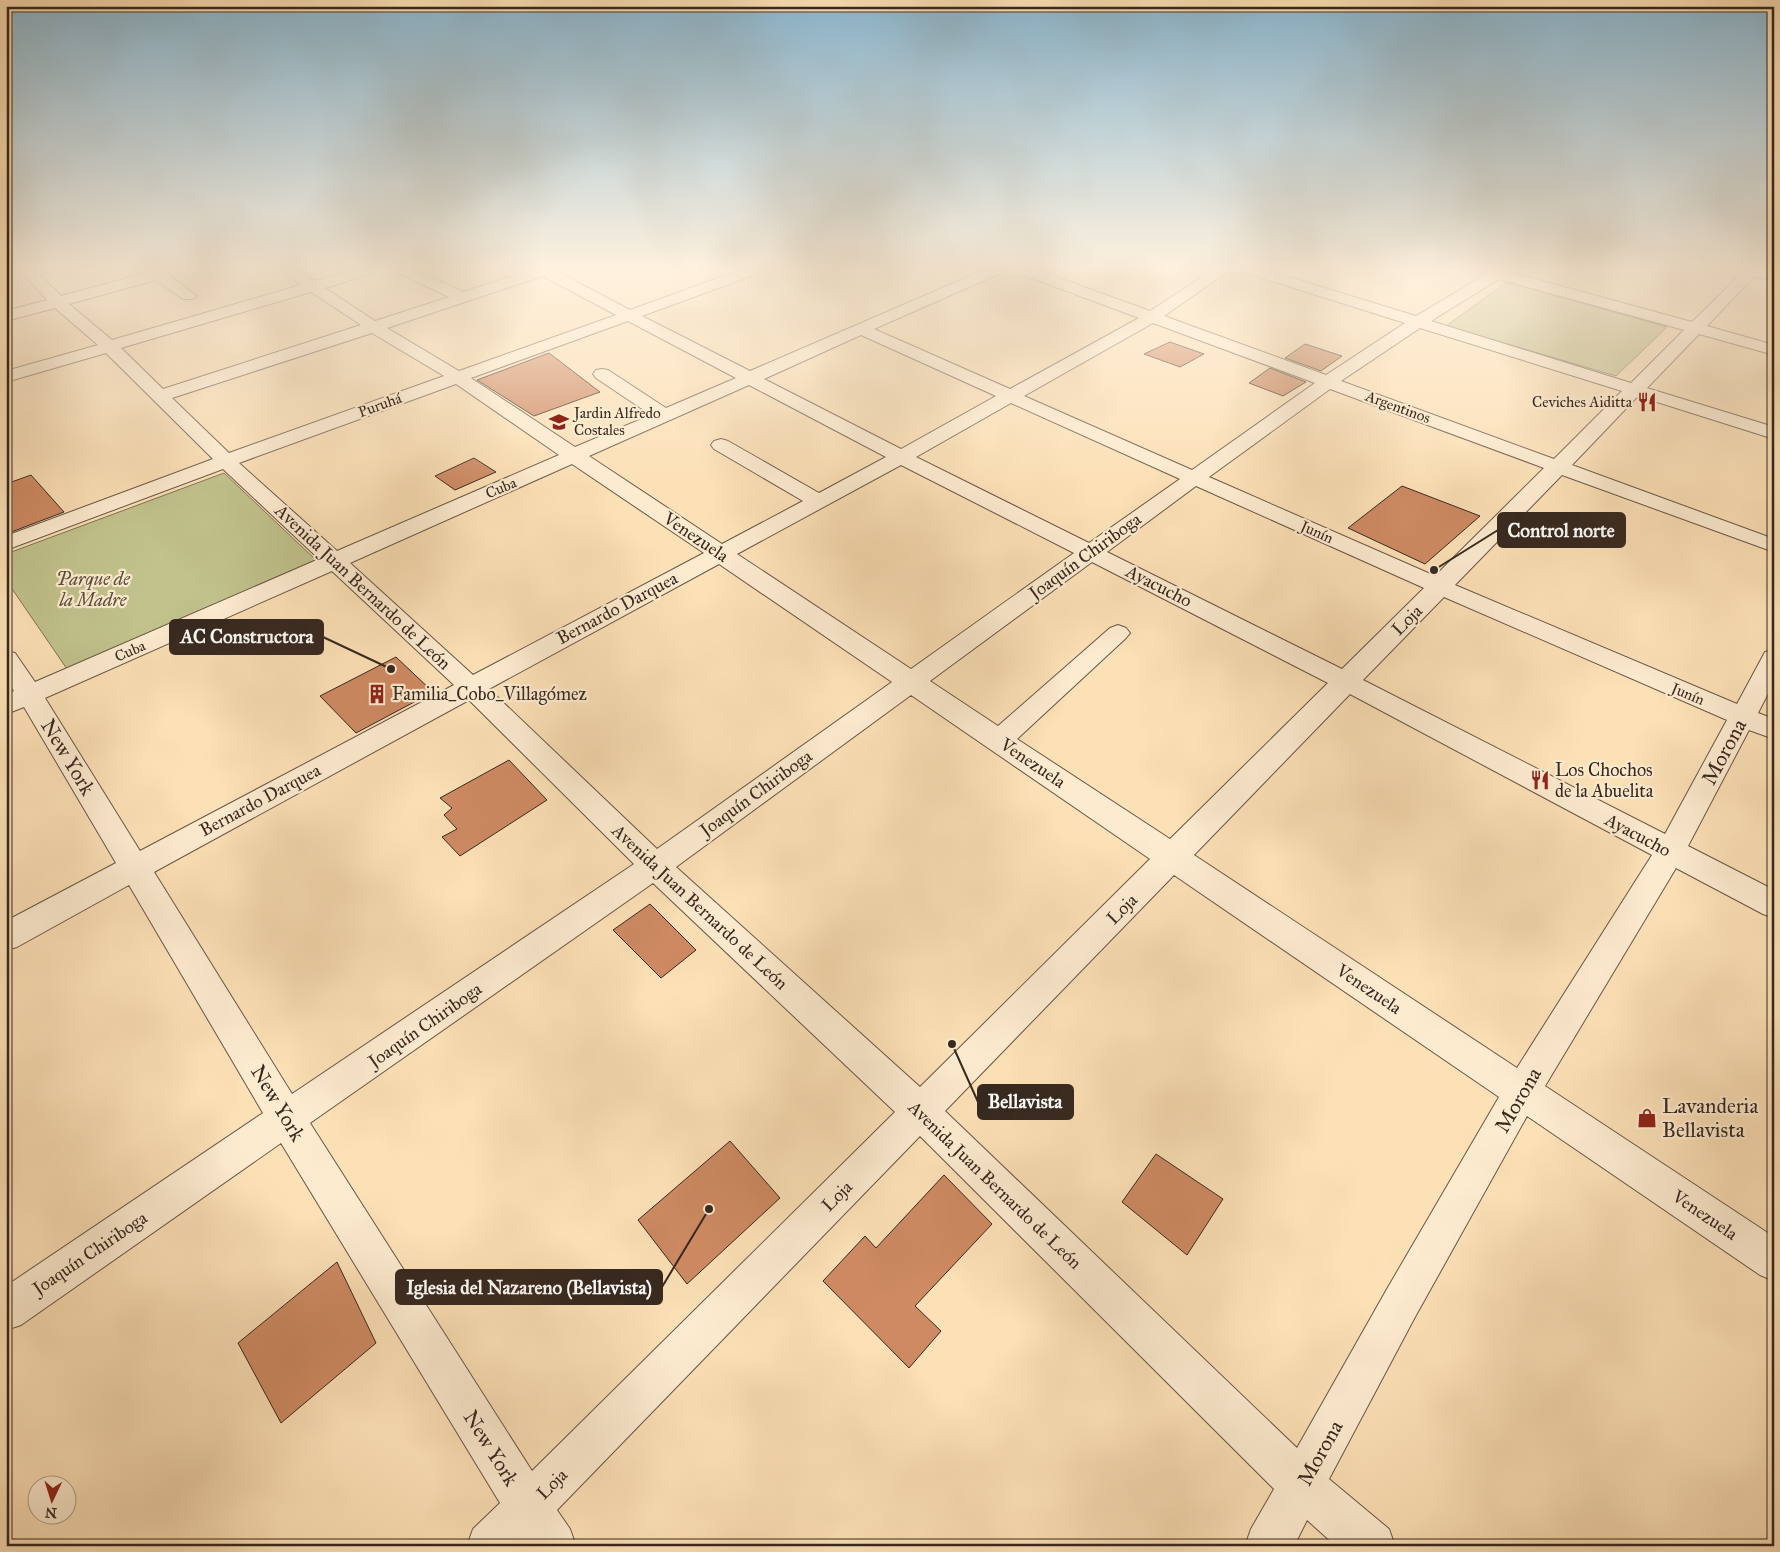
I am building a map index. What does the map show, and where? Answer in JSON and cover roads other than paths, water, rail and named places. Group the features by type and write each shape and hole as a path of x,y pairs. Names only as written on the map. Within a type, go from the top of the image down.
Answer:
{"street":[{"name":"Avenida Juan Bernardo de León","path":"105,342 226,461 470,686 655,866 921,1112 1302,1485 1372,1546"},
{"path":"6,377 121,342"},
{"path":"161,396 326,342"},
{"name":"Venezuela","path":"400,342 457,377 1774,1261"},
{"name":"Puruhá","path":"6,544 226,461 552,342"},
{"name":"Ayacucho","path":"681,342 901,457 1347,682 1774,906"},
{"name":"Cuba","path":"18,700 834,342"},
{"name":"Junín","path":"890,342 1440,587 1758,724"},
{"name":"Bernardo Darquea","path":"6,937 470,686 901,457 1107,342"},
{"name":"Argentinos","path":"1222,342 1774,546"},
{"name":"Joaquín Chiriboga","path":"6,1310 288,1119 655,866 1329,381 1387,342"},
{"path":"1487,342 1774,433"},
{"name":"Loja","path":"490,1546 1347,682 1681,342"},
{"path":"1747,342 1774,350"},
{"path":"602,374 665,416"},
{"path":"721,446 818,501"},
{"path":"998,740 1118,633"},
{"name":"Morona","path":"1268,1546 1401,1303 1522,1091 1670,852 1758,724 1774,658"},
{"name":"New York","path":"6,659 18,700 135,868 553,1546"}],"place":[{"name":"Ceviches Aiditta","path":"1647,402"},
{"name":"Jardin Alfredo Costales","path":"559,422"},
{"name":"Control norte","path":"1434,570"},
{"name":"AC Constructora","path":"391,669"},
{"name":"Familia_Cobo_Villagómez","path":"377,694"},
{"name":"Los Chochos de la Abuelita","path":"1540,780"},
{"name":"Bellavista","path":"952,1044"},
{"name":"Lavanderia Bellavista","path":"1647,1118"},
{"name":"Iglesia del Nazareno (Bellavista)","path":"709,1209"}],"park label":[{"name":"Parque de la Madre","path":"93,589"}]}
